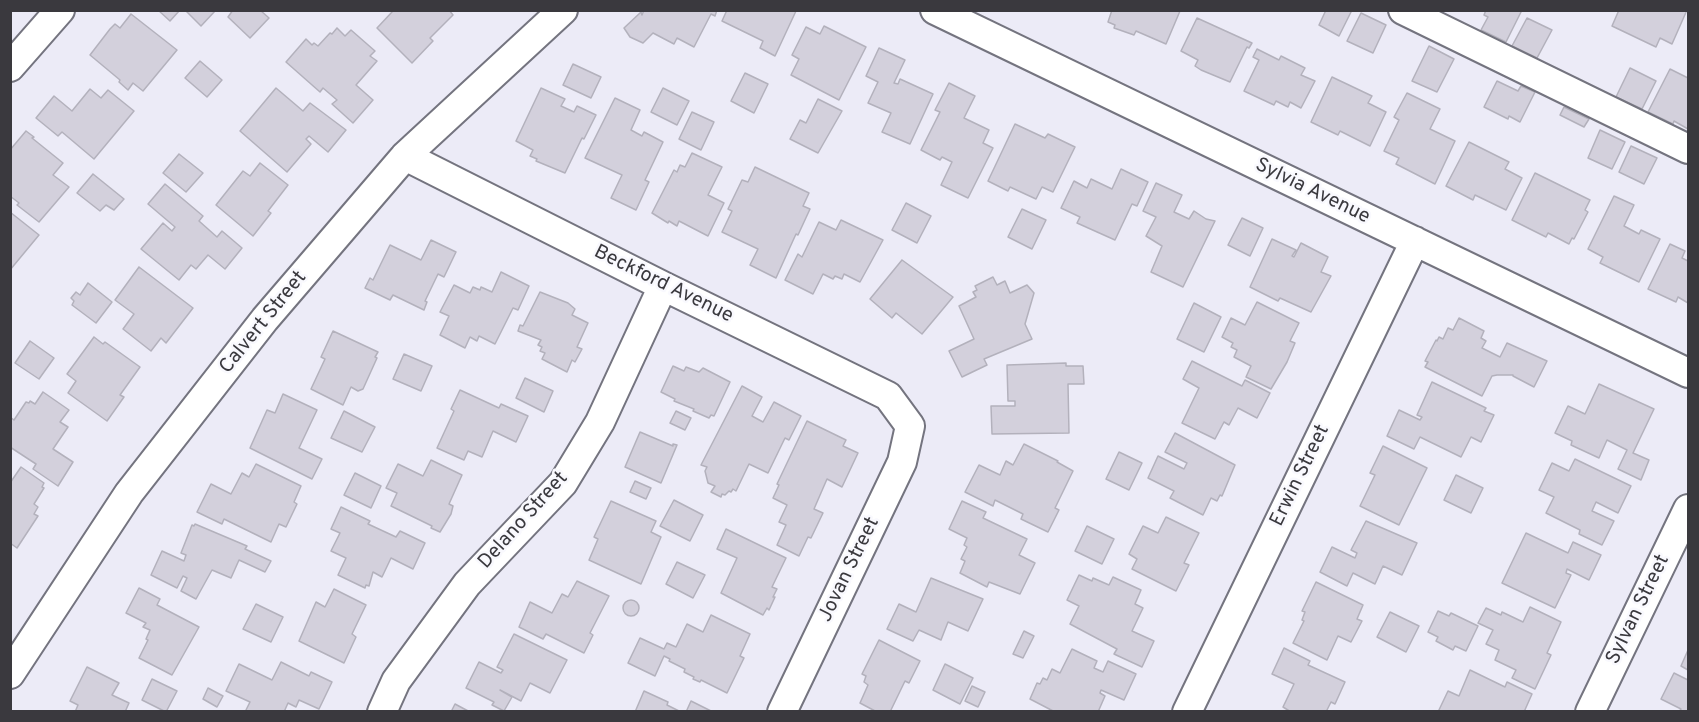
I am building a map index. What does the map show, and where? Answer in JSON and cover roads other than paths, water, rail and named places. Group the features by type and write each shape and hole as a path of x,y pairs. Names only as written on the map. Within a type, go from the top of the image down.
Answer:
{"street":[{"path":"10,67 60,10"},
{"name":"Calvert Street","path":"10,674 129,493 265,319 405,156 563,10"},
{"name":"Sylvia Avenue","path":"935,10 1689,373"},
{"path":"1403,10 1689,149"},
{"name":"Beckford Avenue","path":"405,156 888,396 910,426"},
{"name":"Erwin Street","path":"1187,711 1415,241"},
{"name":"Delano Street","path":"382,711 396,681 467,584 563,483 600,422 663,286"},
{"name":"Jovan Street","path":"782,711 902,462 910,426"},
{"name":"Sylvan Street","path":"1590,711 1689,509"}]}
